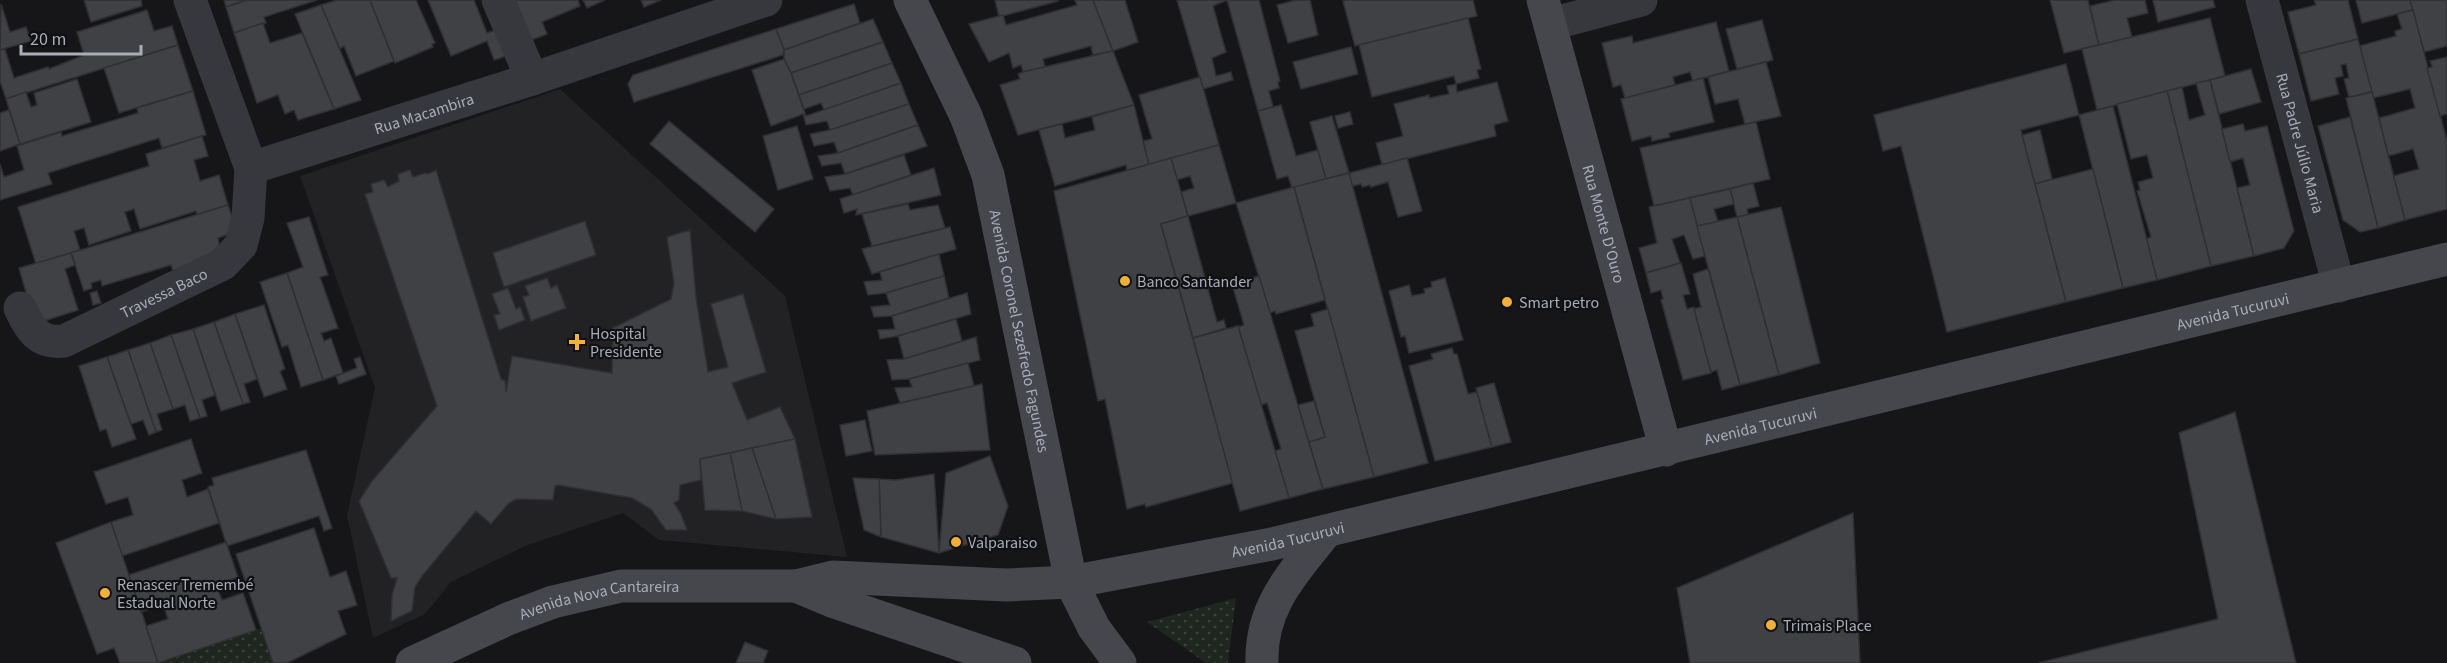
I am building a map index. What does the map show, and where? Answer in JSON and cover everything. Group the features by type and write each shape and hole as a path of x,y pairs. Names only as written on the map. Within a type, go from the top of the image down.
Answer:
{"main road":[{"name":"Avenida Coronel Sezefredo Fagundes","path":"910,0 966,116 988,175 1071,582 1094,628 1120,663"},
{"name":"Rua Monte D'Ouro","path":"1547,12 1665,450"},
{"name":"Avenida Tucuruvi","path":"1071,582 1326,532 2339,286 2439,267"},
{"path":"1262,663 1265,626 1281,588 1326,532"},
{"name":"Avenida Nova Cantareira","path":"412,663 531,610 553,602 621,586 796,586 833,577 1006,585 1071,582"},
{"name":"Avenida Nova Cantareira","path":"796,586 832,601 1015,663"}],"street":[{"path":"190,0 251,168"},
{"path":"498,0 532,79"},
{"name":"Rua Macambira","path":"251,168 532,79 766,0"},
{"path":"1547,12 1641,0"},
{"name":"Rua Padre Júlio Maria","path":"2262,0 2339,286"},
{"name":"Travessa Baco","path":"20,308 29,327 38,336 50,343 64,341 223,264 242,245 248,218 251,168"}],"shaded area":[{"name":"Hospital Presidente","path":"560,89 785,296 847,557 659,540 623,513 525,546 451,582 425,614 373,638 347,515 375,388 300,176"},
{"path":"1236,598 1228,663 1206,663 1147,622"},
{"path":"261,629 273,663 160,663 256,630"}],"building":[{"path":"84,0 141,0 142,6 91,22"},
{"path":"224,0 247,0 226,7"},
{"path":"247,0 317,0 264,17 266,23 234,33 226,7"},
{"path":"337,0 370,0 394,61 356,76 344,46 340,49 321,5"},
{"path":"370,0 416,0 435,43 432,44 433,47 395,63"},
{"path":"428,0 474,0 487,33 496,30 506,56 494,60 487,41 451,56"},
{"path":"515,0 578,0 580,6 542,22 547,34 531,40"},
{"path":"583,0 605,0 587,8"},
{"path":"641,0 661,0 644,7"},
{"path":"995,0 1057,0 1058,1 999,17"},
{"path":"1075,0 1093,0 1113,51 1093,55 1091,46 1043,59 1045,67 1023,72 1021,65 1013,68 1009,53 989,62 969,24 1003,15 1006,25 1077,5"},
{"path":"1093,0 1125,0 1138,42 1113,51"},
{"path":"1177,0 1227,0 1213,6 1226,52 1212,58 1216,76 1231,72 1233,80 1203,89"},
{"path":"1227,0 1259,0 1280,81 1278,82 1279,88 1269,91 1273,107 1258,111"},
{"path":"1296,0 1310,0 1318,35 1288,43 1277,5"},
{"path":"1473,0 1477,16 1355,46 1343,1"},
{"path":"2050,0 2088,0 2099,45 2064,53"},
{"path":"2115,0 2145,0 2148,13 2127,18 2132,37 2099,45 2090,6"},
{"path":"2153,0 2213,0 2215,7 2158,22"},
{"path":"2314,0 2348,0 2358,39 2299,54 2288,12 2316,5"},
{"path":"2356,0 2410,0 2413,10 2362,23"},
{"path":"2410,0 2447,0 2447,46 2424,52"},
{"path":"1,4 10,32 26,27 31,41 0,50"},
{"path":"854,4 860,23 784,50 776,29"},
{"path":"321,5 361,100 334,109 295,14"},
{"path":"147,10 154,31 172,26 178,45 6,99 0,81 0,50 5,49 14,78 48,67 49,69 84,55 77,32"},
{"path":"2413,10 2447,141 2447,209 2405,220 2393,176 2419,169 2413,149 2388,156 2379,118 2415,108 2410,89 2373,98 2359,46 2396,36 2395,31 2402,29 2397,14"},
{"path":"1468,18 1481,69 1477,70 1479,78 1456,84 1454,76 1372,97 1359,45"},
{"path":"2210,18 2225,76 2097,110 2082,49"},
{"path":"873,19 883,42 791,73 784,59 784,50"},
{"path":"1762,20 1773,60 1737,69 1726,29"},
{"path":"1716,22 1729,71 1693,81 1690,72 1673,77 1675,85 1625,98 1621,85 1613,87 1602,43 1632,36 1633,43"},
{"path":"263,23 270,43 302,33 334,109 298,120 294,110 285,114 278,95 257,103 234,33"},
{"path":"776,29 784,50 783,55 634,102 628,84 633,75"},
{"path":"2358,39 2372,92 2349,97 2344,79 2349,78 2346,64 2341,65 2343,76 2335,78 2339,94 2311,101 2299,54"},
{"path":"883,42 892,63 799,95 791,73"},
{"path":"178,45 193,91 119,113 104,68"},
{"path":"1351,47 1358,74 1301,89 1293,62"},
{"path":"1113,51 1134,105 1018,135 1000,85 1020,79 1018,74 1023,72"},
{"path":"2447,57 2447,114 2440,116 2427,68 2432,67 2430,61"},
{"path":"784,59 806,116 803,114 771,126 752,70"},
{"path":"1766,62 1781,116 1745,124 1738,99 1715,104 1708,77"},
{"path":"892,63 901,83 824,110 821,103 804,109 799,95"},
{"path":"2066,64 2079,115 2021,130 2066,302 1947,332 1901,146 1883,151 1874,115"},
{"path":"2251,69 2261,102 2219,114 2210,80"},
{"path":"1200,77 1219,145 1149,165 1143,141 1152,139 1139,95"},
{"path":"1703,78 1714,122 1669,133 1670,137 1652,141 1651,136 1632,141 1621,99"},
{"path":"77,79 91,122 20,144 6,99 26,92 31,107 37,105 34,93"},
{"path":"2210,80 2254,256 2211,266 2167,91 2182,87 2189,120 2205,115 2196,83"},
{"path":"1497,82 1508,121 1494,125 1496,136 1382,165 1376,143 1403,136 1394,104 1429,95 1429,98 1449,94 1447,86 1456,84 1457,92"},
{"path":"901,83 909,104 830,130 827,121 806,125 803,114 806,116"},
{"path":"193,91 206,135 162,148 159,138 48,173 52,184 0,200 0,164 4,177 24,170 17,146 61,132 62,136 138,113 137,108"},
{"path":"2167,91 2211,266 2157,280 2146,239 2151,237 2137,191 2140,190 2138,182 2153,178 2147,155 2131,159 2117,104"},
{"path":"2372,92 2405,220 2378,228 2346,98"},
{"path":"909,104 918,125 838,153 834,142 814,146 810,134 830,130"},
{"path":"1134,105 1149,165 1127,171 1126,165 1055,186 1039,130 1062,124 1065,138 1095,130 1092,117"},
{"path":"1281,105 1296,156 1318,150 1326,179 1292,188 1288,176 1277,179 1258,111"},
{"path":"2113,106 2157,280 2123,288 2079,115"},
{"path":"9,110 20,144 0,151 0,113"},
{"path":"1350,112 1353,124 1338,128 1335,116"},
{"path":"1332,116 1349,173 1326,179 1310,122"},
{"path":"2350,117 2378,228 2360,232 2343,220 2318,126"},
{"path":"669,121 774,209 755,232 650,144"},
{"path":"1756,122 1770,179 1654,206 1640,148"},
{"path":"2243,124 2245,131 2267,126 2294,231 2284,248 2254,256 2237,188 2250,185 2243,158 2230,162 2222,129"},
{"path":"918,125 927,146 845,174 841,163 822,166 818,156 838,153"},
{"path":"797,126 813,179 778,190 763,136"},
{"path":"2040,130 2052,179 2035,184 2022,135"},
{"path":"202,136 208,156 194,160 200,181 219,175 228,205 197,215 196,211 140,229 134,209 125,212 131,231 89,245 84,228 74,231 80,250 36,264 18,207 149,166 146,154"},
{"path":"1219,145 1236,203 1188,216 1181,192 1194,188 1190,176 1177,180 1171,158"},
{"path":"904,155 911,175 853,195 850,188 830,191 825,177 845,174"},
{"name":"Banco Santander","path":"1171,158 1188,216 1161,224 1233,483 1146,507 1145,504 1127,509 1105,399 1098,401 1054,191"},
{"path":"1407,158 1422,211 1398,217 1388,182 1371,187 1370,185 1362,187 1361,184 1352,186 1349,173"},
{"path":"934,168 941,195 856,215 857,209 844,213 840,199"},
{"path":"2093,169 2123,288 2066,302 2035,184"},
{"path":"410,170 413,177 436,170 501,379 505,381 506,392 512,356 612,373 613,328 671,299 674,283 667,237 690,230 696,298 708,372 728,367 711,304 743,294 766,372 732,383 747,420 780,407 795,439 700,459 701,480 680,485 679,500 674,503 687,530 666,530 651,509 632,498 558,485 555,486 553,500 516,499 508,504 491,524 476,511 422,576 415,587 412,611 391,621 392,595 397,578 391,578 359,501 372,481 437,406 365,194 373,192 371,184 384,180 388,187 399,181 398,174"},
{"path":"1349,173 1428,463 1374,477 1294,187"},
{"path":"1753,183 1759,206 1747,209 1748,215 1737,217 1730,189"},
{"path":"1294,187 1325,300 1276,314 1275,311 1270,313 1236,203"},
{"path":"1730,189 1734,204 1714,209 1718,222 1697,226 1690,198"},
{"path":"1690,198 1705,256 1693,259 1684,235 1672,239 1680,263 1646,273 1639,248 1657,243 1649,207"},
{"path":"908,204 910,210 938,205 945,228 872,246 862,214"},
{"path":"228,205 237,231 218,238 221,254 174,274 171,265 102,286 101,280 91,283 92,288 84,291 71,253"},
{"path":"1781,207 1820,363 1779,375 1737,217"},
{"path":"1188,216 1217,322 1224,320 1226,328 1193,338 1161,224"},
{"path":"309,217 328,275 320,277 338,328 321,333 324,341 331,338 343,373 323,380 287,273 303,267 287,223"},
{"path":"1737,217 1779,375 1740,385 1697,226"},
{"path":"585,221 596,255 504,287 493,253"},
{"path":"950,227 956,249 872,274 862,249"},
{"path":"71,253 75,265 65,269 78,310 35,324 19,268"},
{"path":"939,254 944,276 886,293 868,295 864,282 882,280 880,272"},
{"path":"1681,263 1690,294 1683,295 1687,309 1694,307 1711,373 1683,380 1661,300 1663,299 1661,290 1651,293 1646,273"},
{"path":"1708,269 1740,385 1722,390 1717,370 1711,372 1694,309 1701,307 1693,274"},
{"path":"287,273 323,380 301,387 288,345 282,347 260,282"},
{"path":"944,276 949,298 892,316 874,317 871,307 890,305 886,293"},
{"path":"1259,276 1323,489 1289,498 1275,451 1281,449 1267,403 1261,405 1238,327 1244,325 1232,284"},
{"path":"547,278 551,288 557,285 566,308 531,321 523,297 529,295 525,286"},
{"path":"1445,278 1463,340 1409,353 1405,336 1401,337 1389,291 1409,285 1412,296 1425,293 1424,289 1432,287 1431,282"},
{"path":"508,288 516,309 520,307 525,320 499,330 494,315 500,314 492,294"},
{"path":"97,291 101,303 93,305 90,293"},
{"path":"967,293 971,314 898,336 880,339 878,330 895,329 892,316"},
{"path":"264,305 285,369 280,371 287,389 264,397 235,314"},
{"path":"1328,309 1374,477 1323,489 1309,442 1325,437 1295,331 1314,326 1311,314"},
{"path":"235,314 257,379 244,384 250,402 243,404 214,322"},
{"path":"956,319 962,341 904,359 898,336"},
{"path":"214,322 243,404 221,411 193,329"},
{"path":"1238,326 1289,498 1240,511 1193,338"},
{"path":"193,329 215,395 202,400 207,416 200,418 171,335"},
{"path":"171,335 200,418 190,421 185,405 173,409 150,343"},
{"path":"976,337 980,360 909,379 892,380 887,360 904,359"},
{"path":"150,343 173,409 157,414 162,430 156,432 128,350"},
{"path":"1452,348 1454,354 1457,354 1468,394 1477,392 1492,447 1435,461 1409,366 1433,359 1431,354"},
{"path":"128,350 156,432 149,435 143,420 131,424 107,357"},
{"path":"107,357 136,439 112,447 106,429 100,431 79,366"},
{"path":"360,357 366,374 339,384 336,376 357,368 354,359"},
{"path":"968,363 974,386 900,403 895,388 912,387 909,379"},
{"path":"1494,383 1511,442 1492,447 1476,388"},
{"path":"982,384 990,450 875,455 867,411"},
{"path":"1314,401 1325,437 1309,442 1298,405"},
{"path":"2235,412 2296,663 2038,663 2218,619 2179,433"},
{"path":"865,420 872,451 846,456 840,425"},
{"path":"191,439 202,473 182,480 187,497 208,489 219,523 122,556 111,522 133,515 128,497 106,504 94,472"},
{"path":"795,439 812,517 776,519 752,448"},
{"path":"752,448 776,519 742,511 730,453"},
{"path":"306,450 332,528 324,531 319,516 227,546 208,487 214,485 212,478"},
{"path":"730,453 742,511 705,510 700,459"},
{"path":"990,456 1008,506 998,535 939,553 946,473"},
{"path":"934,474 939,553 881,537 879,479 896,480"},
{"path":"853,478 879,479 881,537 864,530"},
{"name":"Trimais Place","path":"1853,513 1860,663 1690,663 1677,588"},
{"name":"Renascer Tremembé Estadual Norte","path":"111,522 158,663 120,663 114,648 97,654 56,543"},
{"path":"314,528 330,577 346,571 357,605 338,611 346,634 287,663 273,663 236,554"},
{"path":"226,542 238,577 216,585 222,600 243,593 256,630 158,663 146,626 168,619 163,604 141,612 129,575"},
{"path":"745,642 768,651 763,663 736,663"}],"place":[{"name":"Banco Santander","path":"1125,281"},
{"name":"Smart petro","path":"1507,302"},
{"name":"Hospital Presidente","path":"577,342"},
{"name":"Valparaiso","path":"956,542"},
{"name":"Renascer Tremembé Estadual Norte","path":"105,593"},
{"name":"Trimais Place","path":"1771,625"}]}
